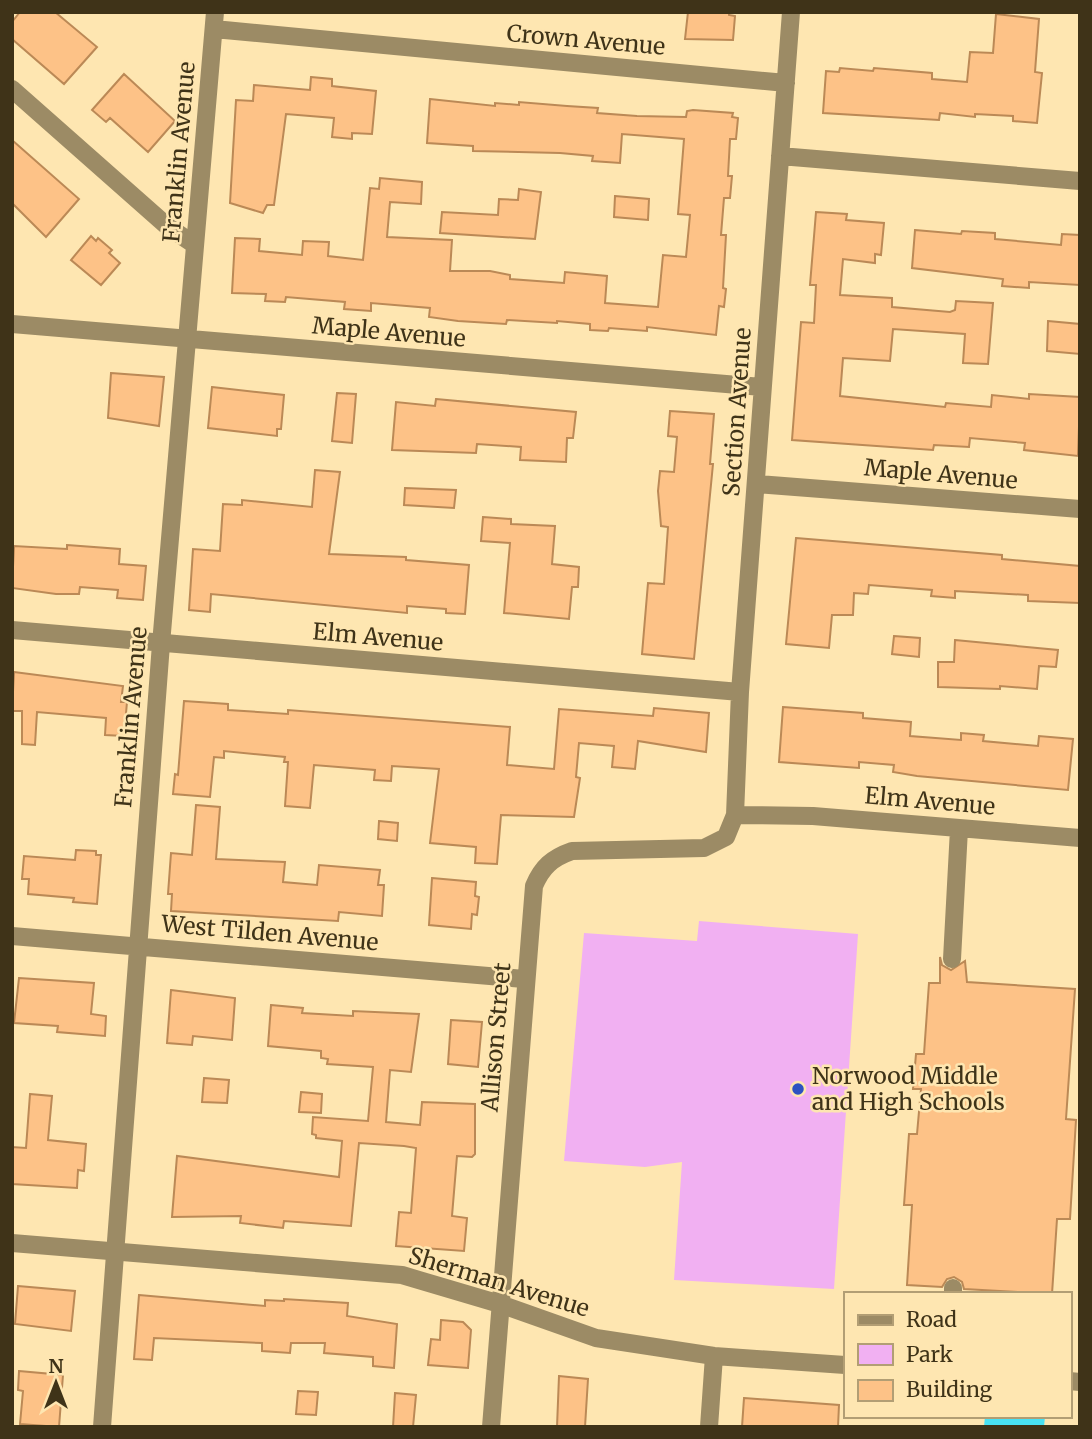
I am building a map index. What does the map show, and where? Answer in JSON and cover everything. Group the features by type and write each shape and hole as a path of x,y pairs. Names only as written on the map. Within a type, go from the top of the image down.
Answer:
{"street":[{"name":"Section Avenue","path":"735,815 740,692 791,12"},
{"name":"Crown Avenue","path":"215,21 786,83"},
{"name":"Franklin Avenue","path":"102,1427 161,644 215,21"},
{"path":"12,89 167,226 195,245"},
{"path":"780,156 1080,181"},
{"name":"Maple Avenue","path":"12,324 762,387"},
{"name":"Maple Avenue","path":"757,484 1080,509"},
{"name":"Elm Avenue","path":"12,630 740,692"},
{"name":"Elm Avenue","path":"735,815 813,816 1080,838"},
{"name":"Allison Street","path":"491,1427 524,979 534,886 540,872 550,861 572,851 704,848 726,838 735,815"},
{"path":"952,959 959,828"},
{"name":"West Tilden Avenue","path":"12,936 524,979"},
{"name":"Sherman Avenue","path":"12,1243 402,1275 500,1304 596,1338 714,1356 844,1365"},
{"path":"709,1427 714,1356"}],"green space":[{"path":"699,921 858,934 834,1289 674,1280 682,1162 645,1167 564,1161 584,933 697,941"}],"water":[{"path":"985,1418 1045,1418 1044,1427 984,1427"}],"building":[{"path":"20,12 55,12 97,47 64,84 12,39 12,22"},
{"path":"688,12 729,12 729,15 735,16 733,40 685,39"},
{"path":"996,14 1039,19 1035,72 1042,73 1037,123 1013,121 1013,116 975,114 975,117 940,113 939,120 823,113 826,71 839,72 840,68 873,71 874,68 932,73 932,79 967,82 970,52 993,53"},
{"path":"124,74 175,121 148,152 110,118 106,122 92,110"},
{"path":"311,77 332,79 332,86 376,91 372,134 352,133 352,139 332,137 334,118 286,114 274,205 267,205 263,213 230,203 236,100 253,101 254,85 310,90"},
{"path":"430,99 495,106 495,103 519,105 519,102 598,108 597,113 637,116 686,117 687,111 693,110 733,113 732,117 738,118 736,139 730,139 730,198 724,198 721,235 726,235 723,288 726,289 724,307 719,306 716,335 647,327 647,331 609,328 608,331 590,330 590,324 557,321 507,320 506,324 458,321 429,317 430,308 371,303 371,311 344,309 345,302 286,297 285,302 265,301 266,294 232,293 235,238 260,239 259,251 302,255 303,241 329,242 328,256 363,260 370,188 379,189 380,178 422,182 421,204 390,202 387,237 452,240 450,271 490,271 510,275 510,279 564,283 565,272 607,276 605,303 658,307 663,255 686,257 690,215 678,214 684,139 622,134 620,163 592,161 593,156 560,153 473,151 473,146 427,143"},
{"path":"12,140 79,199 46,237 12,203"},
{"path":"519,189 541,192 535,239 440,233 442,212 498,215 499,199 518,200"},
{"path":"615,196 649,199 648,220 614,217"},
{"path":"816,212 847,214 846,220 884,223 881,255 875,254 875,263 843,259 840,295 892,298 892,307 950,312 955,310 956,301 993,303 988,364 963,363 965,334 893,329 890,361 843,358 840,396 945,407 946,403 991,407 992,395 1029,399 1029,394 1080,397 1078,456 1024,450 1025,443 970,438 969,447 934,445 933,450 792,440 801,322 814,323 816,285 810,285"},
{"path":"915,230 961,234 962,231 995,233 995,239 1061,245 1062,234 1080,235 1080,285 1029,282 1029,288 1002,286 1003,279 912,268"},
{"path":"91,236 96,241 98,238 112,250 109,253 120,263 101,285 71,260"},
{"path":"1048,321 1080,324 1080,354 1047,351"},
{"path":"111,373 164,377 159,426 108,418"},
{"path":"212,387 284,395 281,429 277,429 277,436 208,428"},
{"path":"337,393 356,394 352,443 332,441"},
{"path":"436,399 576,412 573,438 567,438 566,462 520,460 521,447 477,444 476,453 392,450 396,402 435,406"},
{"path":"670,411 714,414 710,464 713,464 694,659 642,654 648,583 664,584 668,527 661,526 658,491 660,471 674,472 677,437 668,436"},
{"path":"315,470 340,472 329,554 406,557 406,560 469,565 465,614 446,613 446,609 407,606 407,613 211,594 210,612 189,610 193,549 220,551 223,504 242,505 242,500 312,507"},
{"path":"405,488 456,490 454,508 404,505"},
{"path":"483,517 511,519 511,524 555,526 552,564 579,567 578,587 572,587 569,619 504,613 510,543 481,541"},
{"path":"796,538 1002,555 1002,559 1080,566 1080,603 1028,601 1028,595 955,591 955,598 931,596 932,590 869,585 868,594 854,593 853,615 832,615 829,648 786,644"},
{"path":"67,545 120,549 119,564 146,566 143,600 117,598 118,590 80,587 79,594 56,594 12,588 14,546 67,549"},
{"path":"894,636 920,638 919,657 892,654"},
{"path":"955,640 1058,650 1056,667 1039,666 1037,689 1000,686 1000,689 938,687 938,662 954,662"},
{"path":"14,672 123,686 121,702 127,702 124,736 105,735 106,718 37,712 35,745 22,744 22,711 12,711"},
{"path":"184,701 228,704 228,710 288,714 288,710 510,727 507,765 554,769 559,709 653,716 654,708 709,713 706,752 638,741 635,769 612,767 614,746 579,743 576,777 580,778 574,817 501,815 497,864 475,863 476,847 430,843 439,769 392,766 391,781 374,780 375,770 314,765 310,808 285,806 288,762 284,762 285,757 224,751 224,758 214,757 210,797 173,794 175,774 178,775"},
{"path":"783,707 863,713 863,718 911,722 910,736 961,740 961,733 984,735 983,741 1038,746 1039,736 1073,739 1068,790 917,776 893,772 894,765 859,762 859,768 779,762"},
{"path":"196,805 220,807 216,859 285,862 283,882 317,885 319,865 380,870 378,885 384,885 382,916 339,912 338,921 171,911 172,894 168,894 171,853 192,855"},
{"path":"379,821 398,823 397,841 378,839"},
{"path":"76,850 96,851 96,855 101,855 97,904 73,902 74,898 28,894 29,879 22,879 24,856 75,860"},
{"path":"432,878 476,882 475,896 479,897 477,915 472,914 471,929 429,925"},
{"path":"940,957 942,965 951,970 965,961 967,982 1075,989 1066,1119 1076,1120 1070,1219 1057,1219 1052,1292 964,1289 962,1282 954,1277 947,1279 942,1287 907,1285 912,1205 904,1205 909,1134 917,1134 921,1089 913,1089 916,1054 924,1054 929,983 940,983"},
{"path":"19,978 94,983 91,1014 106,1016 105,1036 57,1032 58,1026 14,1023"},
{"path":"171,990 235,998 232,1040 193,1036 192,1045 167,1043"},
{"path":"271,1005 303,1008 302,1013 353,1016 353,1011 419,1014 411,1072 390,1070 386,1122 420,1125 422,1102 475,1104 475,1154 472,1157 457,1156 452,1216 467,1218 464,1251 396,1246 399,1212 411,1213 416,1148 404,1146 359,1143 351,1226 284,1221 283,1228 240,1223 241,1216 172,1217 177,1156 339,1177 342,1141 316,1138 316,1135 312,1134 313,1117 368,1121 373,1067 327,1064 328,1059 321,1058 321,1051 268,1046"},
{"path":"451,1020 482,1022 478,1067 448,1064"},
{"path":"204,1078 229,1080 227,1103 202,1102"},
{"path":"301,1092 322,1094 321,1113 299,1112"},
{"path":"30,1094 52,1096 48,1140 86,1144 84,1171 78,1170 77,1188 12,1184 12,1147 26,1148"},
{"path":"18,1286 75,1291 71,1331 15,1324"},
{"path":"139,1295 265,1306 265,1300 284,1299 348,1303 347,1316 397,1324 394,1368 373,1366 373,1357 324,1353 325,1343 291,1343 290,1353 262,1351 262,1343 154,1338 152,1360 134,1359"},
{"path":"441,1320 463,1322 471,1330 468,1368 428,1365 431,1339 440,1340"},
{"path":"19,1371 63,1375 59,1427 20,1424 23,1391 18,1390"},
{"path":"559,1376 588,1379 585,1427 557,1427"},
{"path":"298,1391 318,1392 316,1415 296,1414"},
{"path":"395,1393 416,1395 413,1427 393,1427"},
{"path":"744,1398 839,1405 838,1427 742,1427"}],"place":[{"name":"Norwood Middle and High Schools","path":"798,1089"}]}
